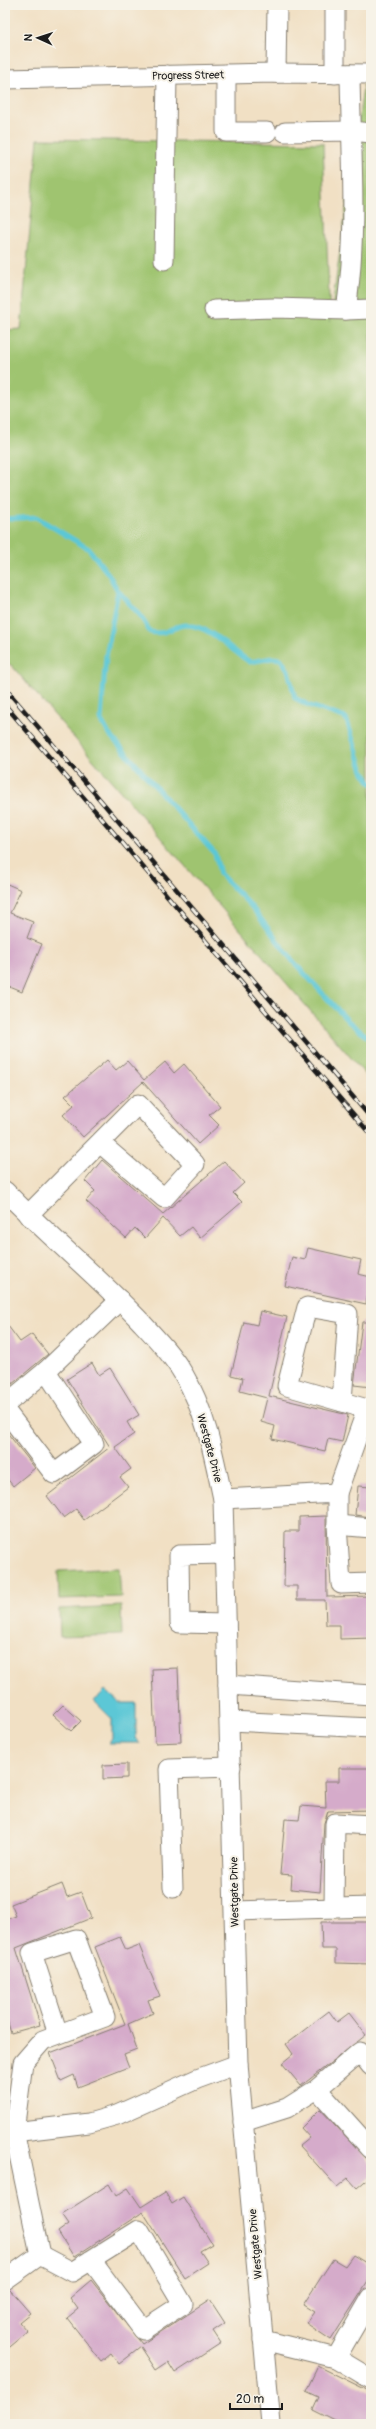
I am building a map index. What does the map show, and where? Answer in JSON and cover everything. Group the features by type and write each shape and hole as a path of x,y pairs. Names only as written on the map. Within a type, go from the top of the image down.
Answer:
{"street":[{"path":"276,73 277,5"},
{"path":"335,5 334,26 352,131 351,276 346,310"},
{"name":"Progress Street","path":"5,79 276,73 371,74"},
{"path":"226,74 226,132 352,131 371,133"},
{"path":"164,260 168,75"},
{"path":"214,310 274,308 346,310 371,309"},
{"path":"28,1215 138,1104 195,1164 164,1198 100,1143"},
{"name":"Westgate Drive","path":"5,1191 28,1215 120,1300 161,1344 184,1375 200,1409 209,1439 223,1499 238,2064 271,2424"},
{"path":"5,1405 46,1371 120,1300"},
{"path":"342,1402 348,1314 307,1306 287,1386 342,1402 367,1409 337,1493 336,1525 341,1584 371,1583"},
{"path":"5,1410 54,1474 94,1444 46,1371"},
{"path":"223,1499 337,1493"},
{"path":"336,1525 371,1528"},
{"path":"224,1554 179,1555 180,1623 226,1624"},
{"path":"228,1684 371,1695"},
{"path":"230,1721 371,1728"},
{"path":"173,1888 169,1769 231,1767"},
{"path":"334,1908 334,1823 371,1825"},
{"path":"234,1911 371,1907"},
{"path":"58,2034 32,1953 76,1939 105,2017 43,2040 23,2063 10,2132 40,2255 72,2272 91,2260 139,2230 183,2304 143,2330 91,2260"},
{"path":"243,2122 287,2108 317,2089 360,2052 371,2066"},
{"path":"10,2132 89,2123 129,2111 197,2079 238,2064"},
{"path":"317,2089 371,2148"},
{"path":"5,2280 40,2255"},
{"path":"336,2358 371,2298"},
{"path":"263,2340 336,2358 371,2378"}],"green space":[{"path":"365,74 371,74 371,1081 12,666 5,661 5,330 21,329 38,139 323,143 330,322"},
{"path":"119,1568 121,1597 59,1599 58,1571"},
{"path":"121,1606 122,1635 60,1637 59,1609"}],"water":[{"path":"105,1690 120,1703 136,1703 136,1738 140,1743 109,1743 112,1739 112,1719 94,1701"}],"building":[{"path":"5,883 21,890 10,913 33,922 27,938 42,944 22,992 5,985"},
{"path":"107,1060 116,1070 127,1061 144,1080 165,1062 174,1073 184,1064 220,1106 209,1115 219,1125 198,1144 143,1082 83,1137 63,1115 74,1105 65,1096"},
{"path":"102,1160 163,1214 224,1161 244,1183 233,1193 242,1202 200,1238 191,1227 180,1236 163,1218 145,1238 135,1228 126,1238 86,1201 95,1191 85,1181"},
{"path":"308,1248 361,1260 358,1274 371,1277 366,1304 285,1286 292,1257 305,1260"},
{"path":"260,1311 287,1317 269,1396 348,1415 342,1442 328,1439 325,1451 272,1439 275,1426 261,1422 267,1398 240,1391 243,1378 231,1375 244,1322 257,1325"},
{"path":"5,1322 20,1342 32,1334 48,1354 5,1390"},
{"path":"362,1322 371,1322 371,1387 354,1385"},
{"path":"92,1363 99,1375 110,1368 139,1415 127,1422 134,1434 115,1447 131,1469 120,1477 128,1487 84,1520 76,1509 64,1518 47,1496 110,1447 67,1379"},
{"path":"5,1430 35,1468 13,1486 5,1476"},
{"path":"358,1486 371,1487 371,1517 355,1515"},
{"path":"326,1516 327,1597 371,1596 371,1638 340,1639 340,1625 326,1625 325,1600 297,1600 297,1586 284,1586 285,1531 299,1531 299,1517"},
{"path":"178,1668 181,1742 155,1743 152,1669"},
{"path":"63,1705 81,1721 71,1731 53,1715"},
{"path":"127,1764 127,1778 103,1779 103,1765"},
{"path":"339,1768 371,1768 371,1810 328,1811 324,1823 320,1892 291,1889 292,1875 280,1874 285,1819 299,1820 301,1806 326,1808 325,1781 339,1781"},
{"path":"62,1884 67,1897 81,1892 91,1918 16,1948 40,2025 11,2033 5,2013 5,1920 16,1916 11,1904"},
{"path":"321,1922 371,1922 371,1964 336,1963 336,1949 322,1949"},
{"path":"120,1937 126,1950 139,1945 160,1996 148,2000 153,2013 128,2024 137,2049 124,2054 129,2067 78,2087 74,2075 61,2081 50,2053 125,2024 95,1947"},
{"path":"329,2011 337,2022 349,2013 366,2035 301,2086 282,2063 293,2054 286,2044"},
{"path":"320,2109 371,2163 371,2176 357,2188 348,2178 337,2187 300,2146 310,2138 301,2128"},
{"path":"109,2184 116,2196 128,2188 141,2207 165,2192 172,2204 183,2197 212,2244 200,2251 208,2263 185,2278 143,2212 74,2257 58,2232 69,2224 62,2214"},
{"path":"353,2255 371,2266 371,2277 331,2340 306,2323 314,2312 303,2305 333,2259 345,2266"},
{"path":"91,2280 142,2344 210,2300 225,2323 213,2331 221,2343 175,2373 168,2362 156,2370 141,2347 119,2364 111,2353 101,2361 67,2318 78,2309 70,2298"},
{"path":"10,2290 30,2313 19,2322 28,2332 5,2351 5,2291"},
{"path":"318,2366 371,2392 371,2424 341,2424 313,2410 319,2397 306,2391"}],"waterway":[{"path":"5,519 36,517 89,549 109,575 118,591 140,615 150,632 162,633 181,625 195,626 204,629 220,639 250,662 272,658 281,659 288,670 295,698 308,705 346,718 363,771 371,783"},
{"path":"118,591 106,656 101,720 109,734 215,854 220,874 251,906 292,960 348,1021 371,1040"}],"railway":[{"path":"5,688 371,1118"},
{"path":"5,705 371,1135"}]}
